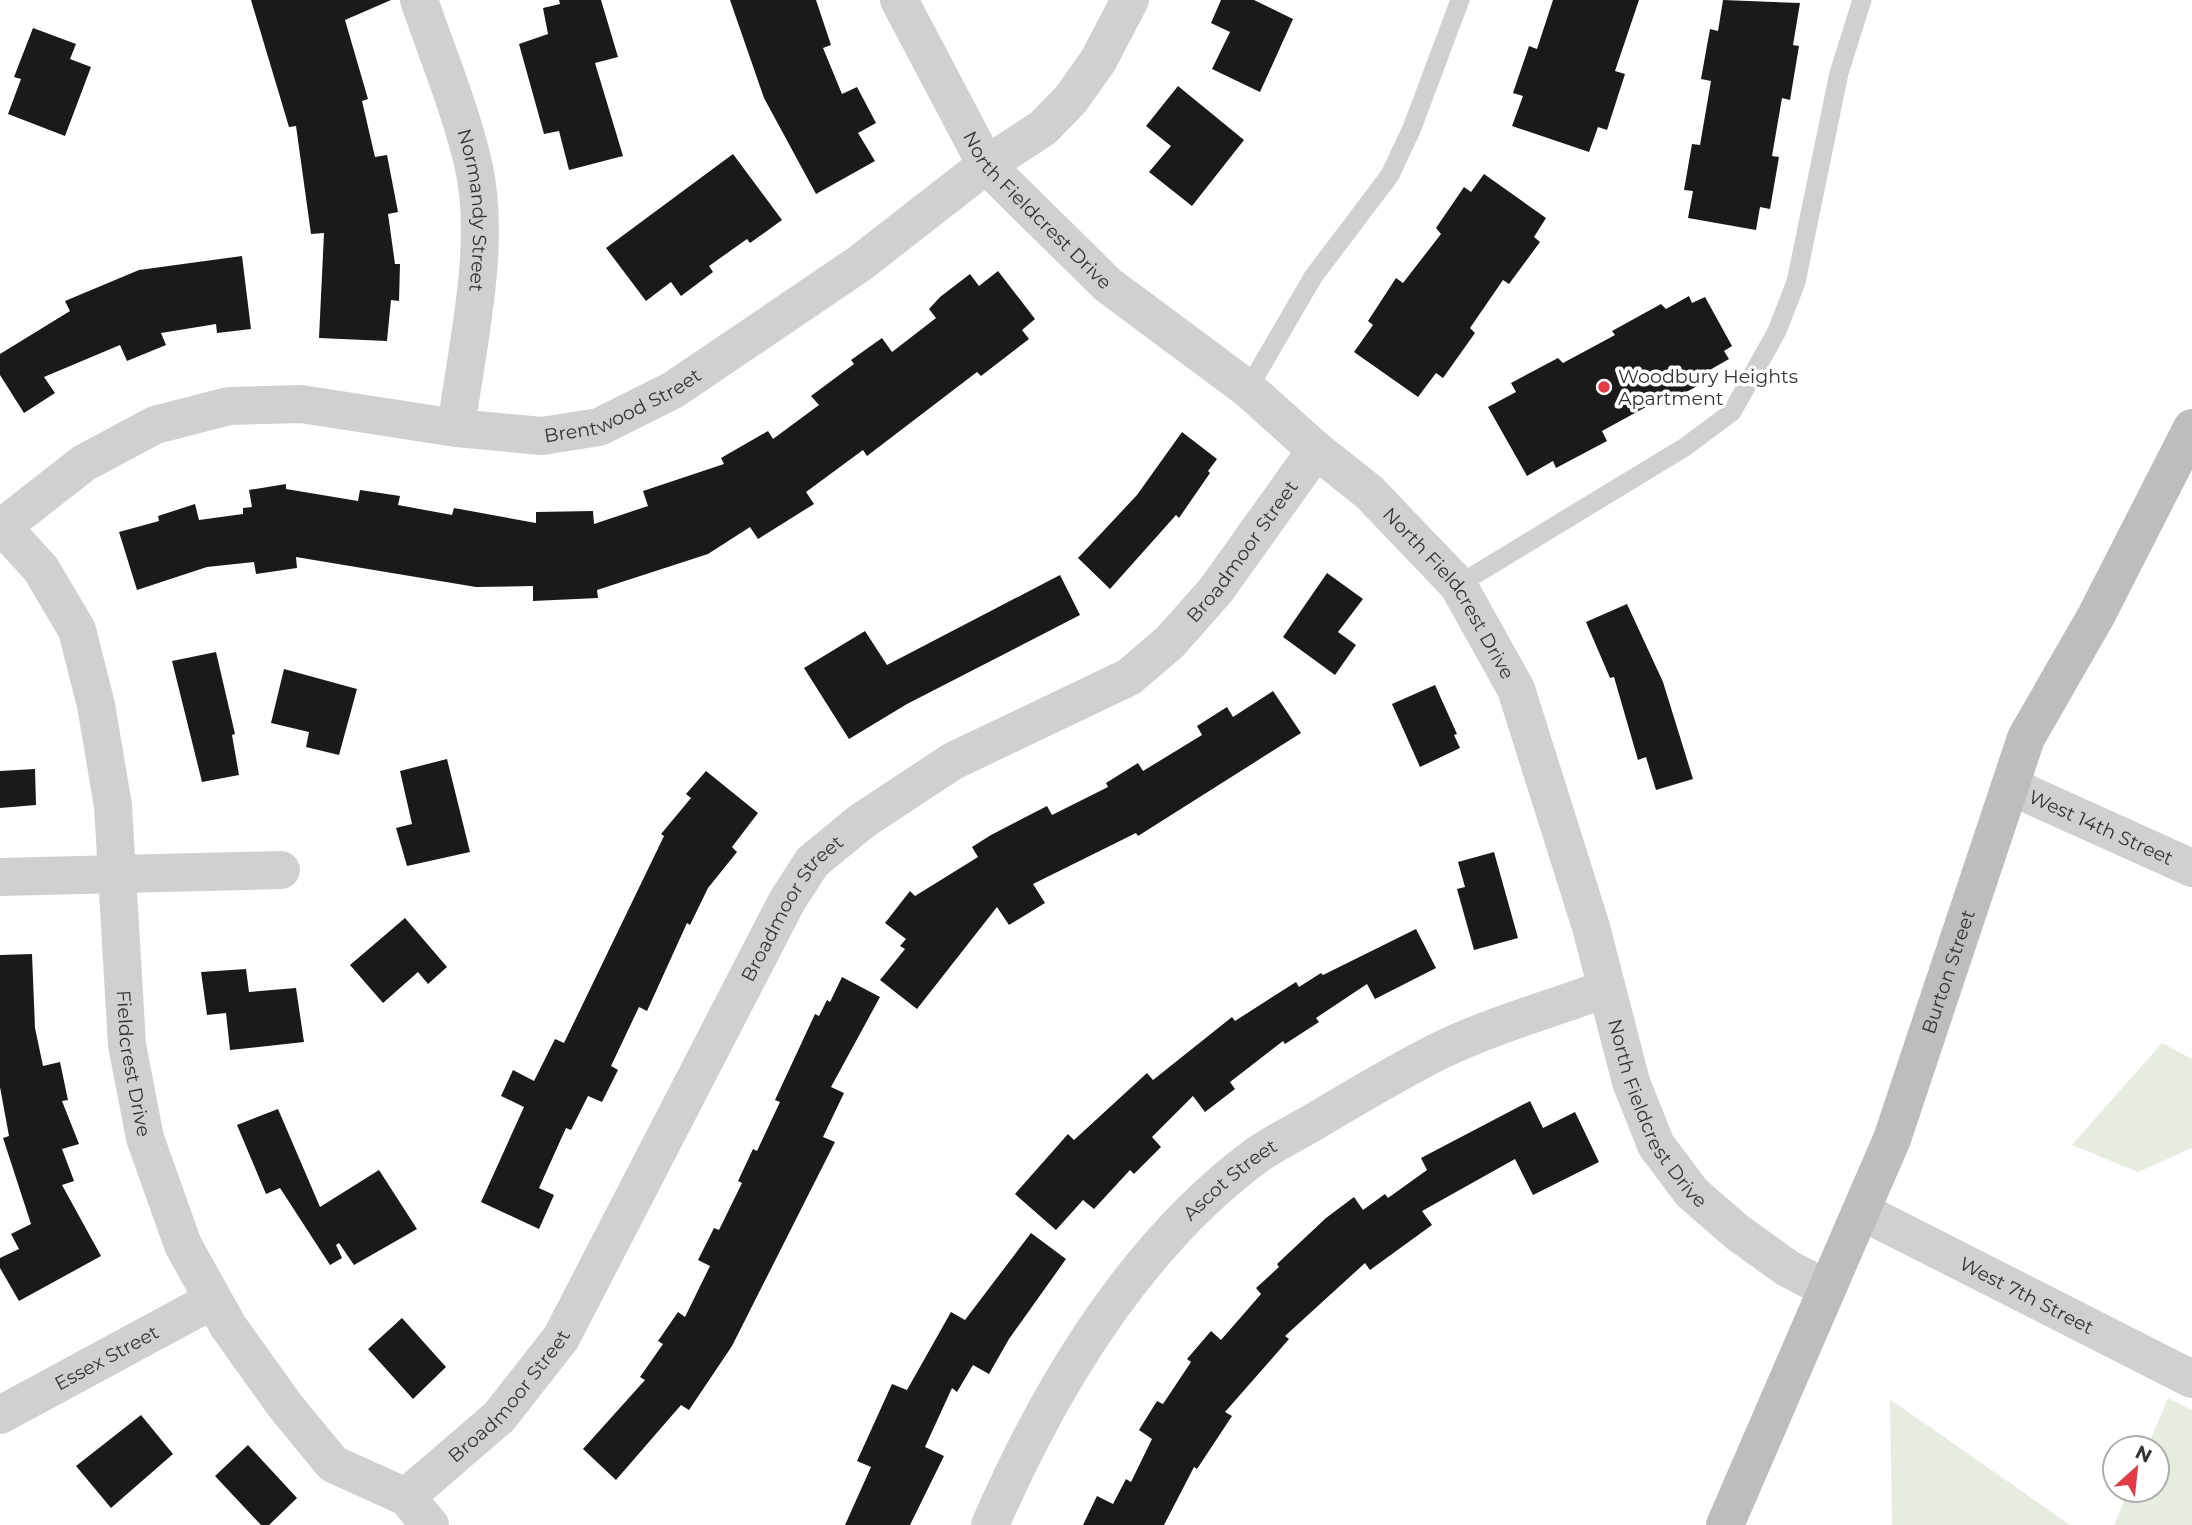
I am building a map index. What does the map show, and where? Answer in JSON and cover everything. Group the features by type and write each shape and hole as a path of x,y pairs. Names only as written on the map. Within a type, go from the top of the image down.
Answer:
{"street":[{"name":"Normandy Street","path":"419,0 473,163 480,218 477,270 456,428"},
{"name":"North Fieldcrest Drive","path":"899,0 986,165 1108,285 1248,389 1368,492 1458,585 1516,689 1591,927 1631,1082 1656,1145 1692,1193 1737,1232 1787,1268 1827,1289"},
{"name":"Brentwood Street","path":"1,525 84,463 155,425 229,407 301,404 456,428 542,436 600,427 673,390 859,264 986,165 1043,128 1071,99 1098,61 1130,0"},
{"name":"Burton Street","path":"1726,1525 1892,1139 2026,738 2096,616 2192,428"},
{"name":"Broadmoor Street","path":"418,1511 499,1418 561,1338 788,901 812,862 862,821 953,761 1129,677 1170,642 1216,590 1316,450"},
{"name":"Fieldcrest Drive","path":"1,525 41,569 76,629 96,705 113,806 127,1045 145,1138 183,1245 228,1326 286,1407 334,1464 418,1511"},
{"name":"West 14th Street","path":"2010,786 2192,868"},
{"path":"0,877 281,870"},
{"name":"Ascot Street","path":"990,1525 1012,1475 1070,1368 1111,1308 1143,1265 1198,1208 1258,1155 1443,1049 1605,989"},
{"name":"West 7th Street","path":"1861,1211 2192,1379"},
{"name":"Essex Street","path":"0,1415 213,1300"}],"lane":[{"path":"1248,389 1313,276 1390,175 1412,128 1460,0"},
{"path":"1458,585 1685,447 1732,412 1777,331 1796,282 1839,73 1862,0"}],"shaded area":[{"path":"2162,1043 2192,1059 2192,1148 2138,1172 2072,1145"},
{"path":"2168,1398 2192,1410 2192,1525 2114,1525 2123,1504 2171,1504 2171,1434 2153,1434"},
{"path":"1891,1400 2070,1525 1892,1525"}],"building":[{"path":"251,0 391,0 345,20 368,99 362,101 375,157 387,155 398,212 388,214 395,264 400,264 399,301 391,300 387,341 319,338 324,233 311,234 296,126 289,127"},
{"path":"559,0 601,0 618,57 595,63 623,156 569,170 559,131 544,134 519,44 548,34 543,8 560,4"},
{"path":"730,0 816,0 831,45 823,48 842,94 857,87 876,123 858,133 875,161 816,194 764,98"},
{"path":"1221,0 1254,0 1293,19 1260,92 1212,69 1230,32 1211,23"},
{"path":"1553,0 1639,0 1615,71 1625,74 1607,130 1598,127 1589,152 1512,126 1523,96 1513,93 1529,46 1537,49"},
{"path":"1723,0 1800,3 1793,45 1799,46 1790,100 1782,98 1772,156 1779,157 1770,209 1760,207 1756,230 1688,218 1693,191 1684,190 1692,144 1700,145 1711,81 1701,79 1710,29 1718,31"},
{"path":"33,28 76,44 70,59 91,67 65,136 8,114 21,79 14,77"},
{"path":"1178,86 1244,140 1192,206 1149,172 1171,146 1146,126"},
{"path":"733,154 782,220 750,243 747,239 709,266 713,272 681,296 671,282 646,301 606,248"},
{"path":"1484,174 1546,218 1534,237 1540,242 1509,284 1503,280 1470,328 1475,333 1443,378 1436,373 1418,397 1354,352 1373,325 1368,321 1396,278 1403,283 1441,234 1436,228 1464,187 1471,192"},
{"path":"242,256 251,329 217,333 216,324 161,333 166,345 127,361 120,345 44,377 55,393 24,413 0,375 0,354 70,311 65,301 139,270"},
{"path":"998,271 1035,319 1022,330 1029,339 981,376 977,372 867,456 863,450 806,492 814,504 758,539 750,527 708,554 597,590 598,598 533,601 533,586 476,587 296,557 297,568 256,574 254,562 207,567 137,590 119,532 159,521 158,516 195,504 199,520 243,514 243,508 252,507 249,490 286,484 286,489 358,501 360,490 400,496 398,505 452,515 454,508 536,523 536,512 593,511 594,524 648,506 643,491 724,464 721,458 768,431 773,439 819,405 811,396 854,364 851,360 882,338 892,352 936,318 929,309 970,274 979,286"},
{"name":"Woodbury Heights Apartment","path":"1689,296 1692,303 1705,297 1732,346 1724,351 1729,359 1701,375 1705,382 1658,407 1655,402 1602,431 1607,441 1556,468 1553,461 1527,476 1488,407 1516,392 1511,383 1558,358 1563,363 1615,335 1612,331 1661,304 1666,309"},
{"path":"1182,432 1217,459 1179,518 1176,515 1110,589 1078,558 1137,495"},
{"path":"1327,573 1363,599 1338,632 1356,645 1335,675 1283,637"},
{"path":"1060,575 1080,615 907,704 849,739 804,668 865,631 887,665"},
{"path":"1627,604 1663,682 1693,779 1656,790 1646,757 1638,760 1614,677 1610,678 1586,622"},
{"path":"216,652 235,734 232,735 239,775 202,782 172,661"},
{"path":"284,669 357,689 339,755 306,747 309,732 271,723"},
{"path":"1435,685 1457,734 1454,735 1460,748 1420,767 1392,704"},
{"path":"1273,691 1301,733 1138,836 1136,833 1033,884 1045,903 1009,925 997,907 917,1009 880,980 905,949 900,946 906,939 885,923 910,891 915,896 978,857 972,847 991,835 1047,806 1052,815 1108,787 1106,783 1138,763 1143,771 1202,735 1197,726 1227,707 1233,717"},
{"path":"447,759 470,852 407,866 396,828 412,824 400,771"},
{"path":"35,769 36,805 0,808 0,771"},
{"path":"706,771 758,813 732,847 737,852 708,888 690,925 687,923 647,1011 639,1007 611,1066 618,1070 602,1102 588,1096 571,1130 566,1128 539,1188 554,1195 539,1229 481,1202 524,1107 501,1096 513,1070 534,1081 555,1039 564,1043 664,836 661,834 691,798 686,794"},
{"path":"1494,852 1518,938 1474,950 1457,889 1465,887 1458,862"},
{"path":"405,918 447,967 428,984 418,972 383,1003 350,965"},
{"path":"1416,929 1436,968 1375,999 1367,984 1316,1018 1319,1022 1285,1044 1283,1041 1230,1082 1235,1089 1205,1112 1193,1096 1152,1137 1161,1147 1134,1174 1130,1170 1094,1209 1083,1200 1056,1230 1015,1194 1068,1134 1074,1140 1147,1073 1153,1080 1232,1017 1235,1021 1296,982 1299,987 1321,973 1323,975"},
{"path":"32,954 35,1028 43,1066 60,1062 68,1100 62,1101 79,1144 62,1149 74,1181 62,1185 101,1256 19,1301 0,1268 0,1258 19,1249 11,1234 31,1224 3,1138 9,1136 0,1087 0,955"},
{"path":"246,969 249,992 296,988 304,1042 230,1050 226,1013 207,1015 201,972"},
{"path":"842,977 880,997 831,1087 844,1093 823,1137 835,1142 732,1346 689,1410 681,1405 616,1480 583,1449 645,1380 640,1377 663,1344 658,1341 678,1312 685,1317 710,1266 698,1260 714,1228 719,1230 742,1183 738,1181 753,1149 757,1151 780,1102 775,1100 815,1014 819,1016 827,1000 830,1002"},
{"path":"1530,1101 1543,1128 1575,1112 1599,1162 1533,1195 1515,1159 1422,1211 1432,1225 1370,1270 1365,1263 1285,1336 1289,1339 1225,1412 1232,1416 1197,1469 1194,1467 1164,1525 1083,1525 1097,1496 1113,1504 1126,1479 1131,1482 1152,1439 1139,1430 1157,1401 1163,1404 1191,1362 1187,1359 1211,1331 1221,1340 1261,1294 1256,1288 1279,1267 1277,1264 1326,1218 1354,1197 1363,1210 1385,1194 1388,1198 1427,1170 1421,1158"},
{"path":"278,1109 320,1207 379,1170 417,1229 354,1265 339,1243 336,1245 342,1258 330,1265 280,1188 266,1194 237,1125"},
{"path":"1031,1233 1066,1259 1009,1339 989,1374 973,1365 957,1392 952,1388 925,1447 944,1456 910,1525 845,1525 871,1467 857,1461 892,1384 907,1390 951,1312 965,1320"},
{"path":"402,1318 446,1367 413,1399 368,1349"},
{"path":"141,1415 173,1454 111,1508 76,1466"},
{"path":"248,1445 297,1498 269,1525 261,1525 215,1476"}],"place":[{"name":"Woodbury Heights Apartment","path":"1604,387"}]}
